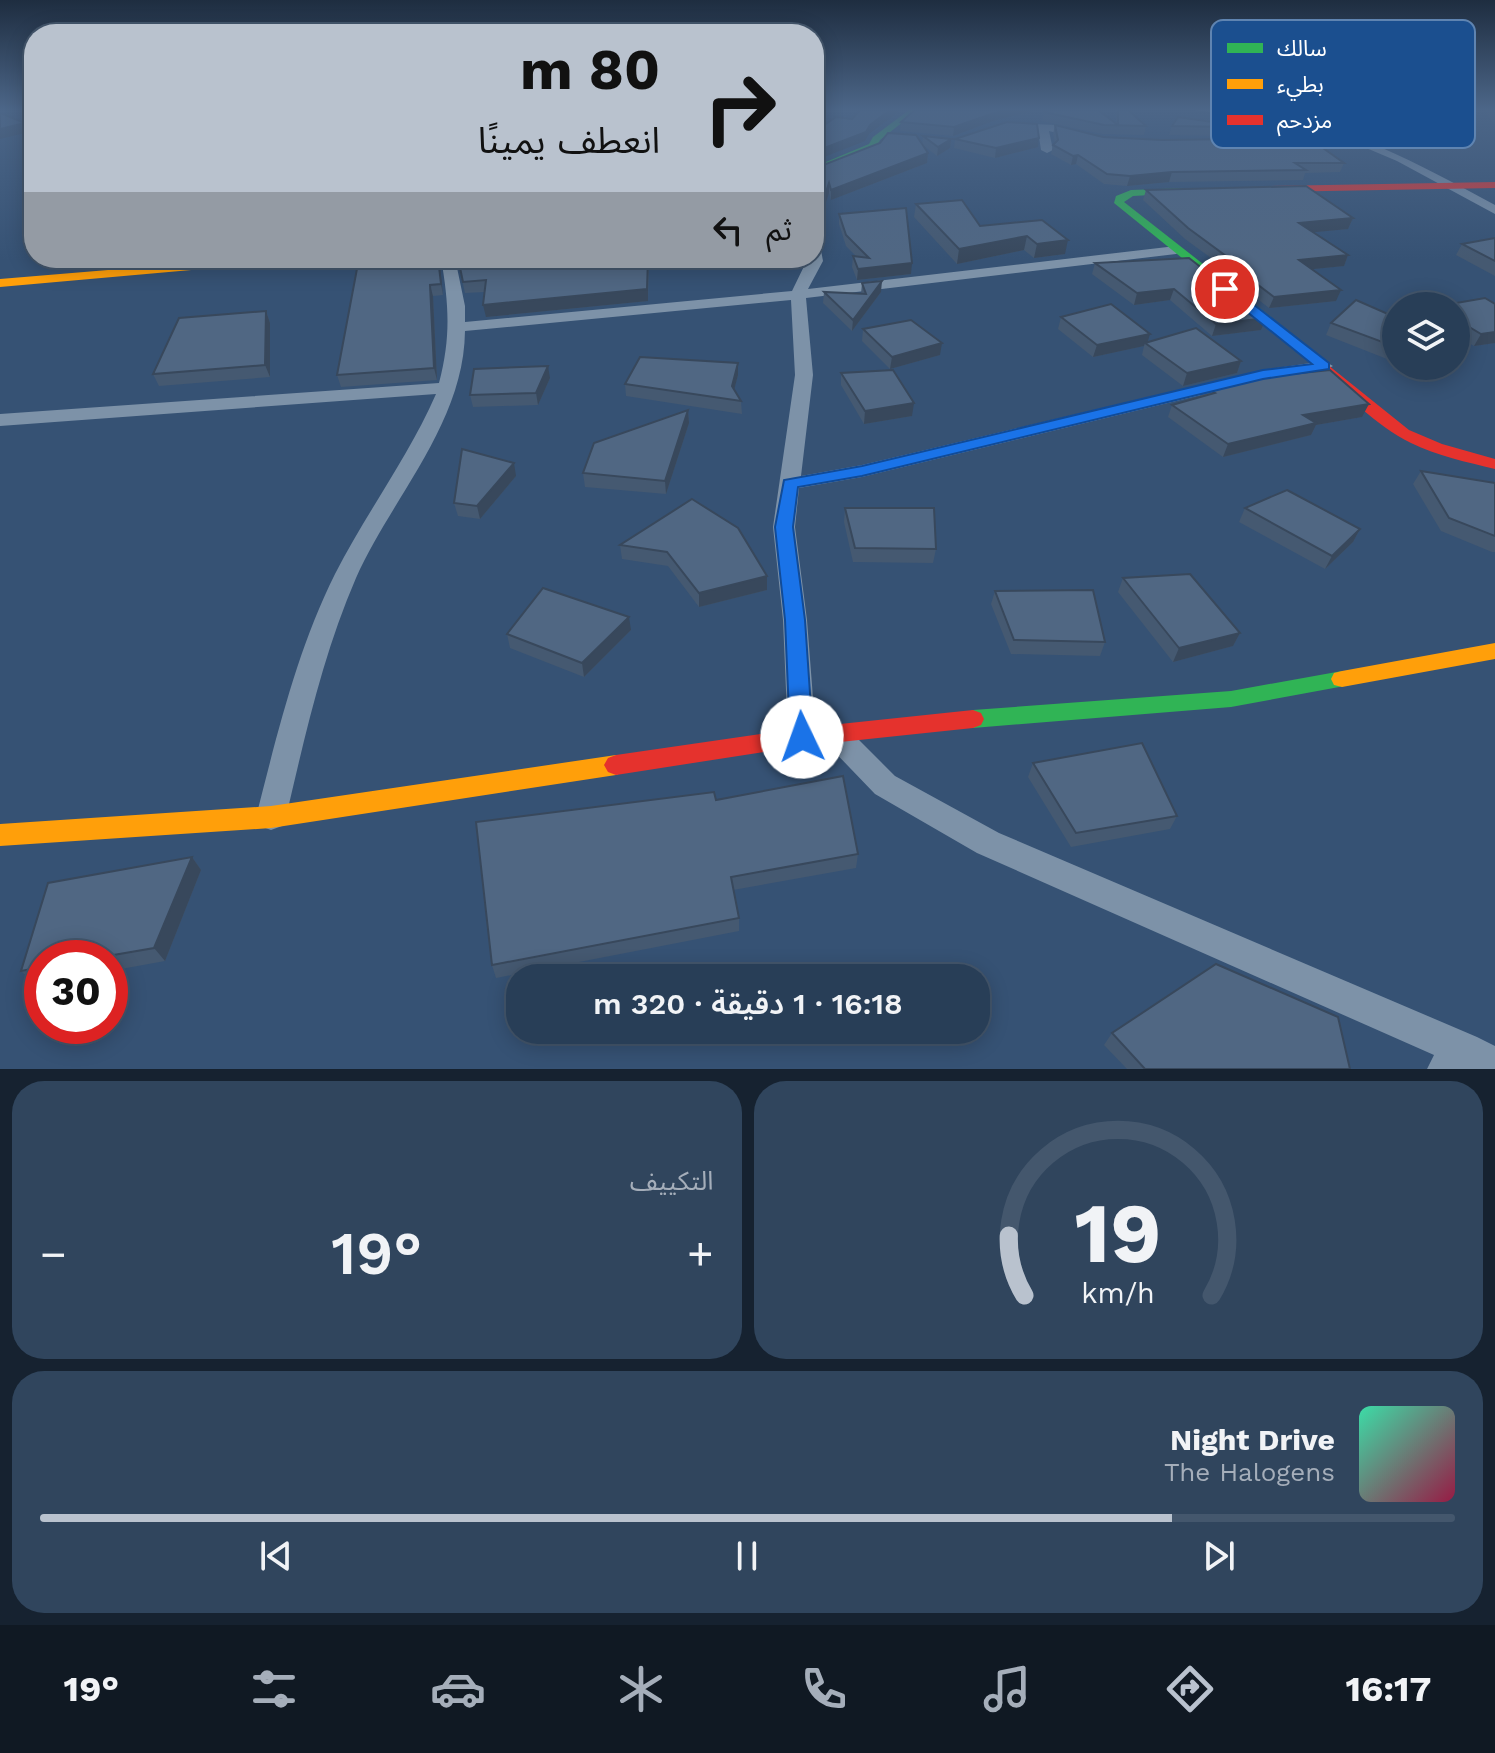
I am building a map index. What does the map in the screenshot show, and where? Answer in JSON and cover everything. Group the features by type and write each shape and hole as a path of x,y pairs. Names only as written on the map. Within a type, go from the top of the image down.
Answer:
{"street":[{"path":"1399,160 1495,210"},
{"path":"1249,189 1495,185"},
{"path":"1206,189 1131,193 1120,198 1119,203 1324,366 1386,421 1414,439 1458,456 1495,464"},
{"path":"460,327 798,294 1176,250"},
{"path":"0,274 75,268"},
{"path":"0,283 176,268"},
{"path":"271,817 294,725 344,578 366,533 438,415 448,388 458,354 460,327 450,268"},
{"path":"802,737 795,620 784,527 804,375 798,294 812,268"},
{"path":"790,484 862,471 1263,375 1324,366"},
{"path":"0,420 448,388"},
{"path":"0,835 271,817 802,737 1005,716 1231,699 1495,651"},
{"path":"835,734 885,785 988,843 1468,1062"}],"building":[{"path":"837,160 910,160 831,190 829,183 824,193 824,165"},
{"path":"1085,160 1340,160 1344,163 1295,163 1306,170 1172,172 1130,176 1107,174"},
{"path":"1306,186 1353,218 1299,223 1348,255 1299,260 1341,290 1274,297 1220,256 1226,256 1188,228 1146,190"},
{"path":"962,200 980,226 1042,220 1068,240 1037,244 1027,236 959,249 916,204"},
{"path":"906,208 912,263 858,269 853,256 869,258 846,235 839,214"},
{"path":"1495,238 1495,261 1462,244"},
{"path":"1189,258 1266,318 1216,324 1174,289 1137,293 1095,263"},
{"path":"357,268 439,268 441,284 430,285 434,368 337,375"},
{"path":"460,268 648,268 647,289 483,305 486,280 463,282"},
{"path":"882,281 853,320 824,292 866,294 862,283"},
{"path":"1485,298 1495,304 1495,332 1481,334 1470,327 1470,301"},
{"path":"1356,300 1382,311 1382,342 1331,323"},
{"path":"1111,304 1150,334 1097,345 1061,317"},
{"path":"266,311 265,365 153,374 179,318"},
{"path":"911,320 942,343 892,357 863,329"},
{"path":"1196,328 1241,361 1187,373 1145,343"},
{"path":"640,357 738,363 732,386 741,401 625,384"},
{"path":"548,366 536,393 470,395 474,369"},
{"path":"893,370 914,403 865,411 841,373"},
{"path":"1330,370 1369,404 1303,415 1316,423 1228,444 1172,405 1215,393 1204,386 1258,373 1264,377"},
{"path":"688,410 665,481 583,473 594,443"},
{"path":"462,449 514,463 477,506 454,503"},
{"path":"1421,471 1495,483 1495,536 1449,518"},
{"path":"1287,490 1360,529 1332,556 1245,508"},
{"path":"692,499 738,528 767,576 699,593 667,552 620,545"},
{"path":"845,508 934,508 936,549 855,548"},
{"path":"1190,574 1240,633 1179,648 1123,578"},
{"path":"543,588 629,617 582,663 507,634"},
{"path":"1093,590 1105,642 1014,640 995,591"},
{"path":"1142,743 1177,816 1076,833 1033,763"},
{"path":"843,776 858,854 731,877 739,918 492,965 476,822 714,792 716,800"},
{"path":"192,857 154,948 128,952 128,940 31,940 48,883"},
{"path":"1216,964 1338,1017 1350,1069 1145,1069 1112,1033"}],"traffic: fast":[{"path":"824,166 839,160"},
{"path":"1184,190 1131,193 1120,198 1119,203 1323,365"},
{"path":"973,719 1231,699 1342,679"}],"traffic: slow":[{"path":"0,283 176,268"},
{"path":"1342,679 1495,651"},
{"path":"0,835 271,817 616,765"}],"traffic: jam":[{"path":"1268,189 1495,185"},
{"path":"1323,365 1379,416 1404,433 1436,448 1495,464"},
{"path":"616,765 802,737 973,719"}],"route":[{"path":"802,737 795,620 784,527 790,484 862,471 1263,375 1324,366 1225,289"}]}
